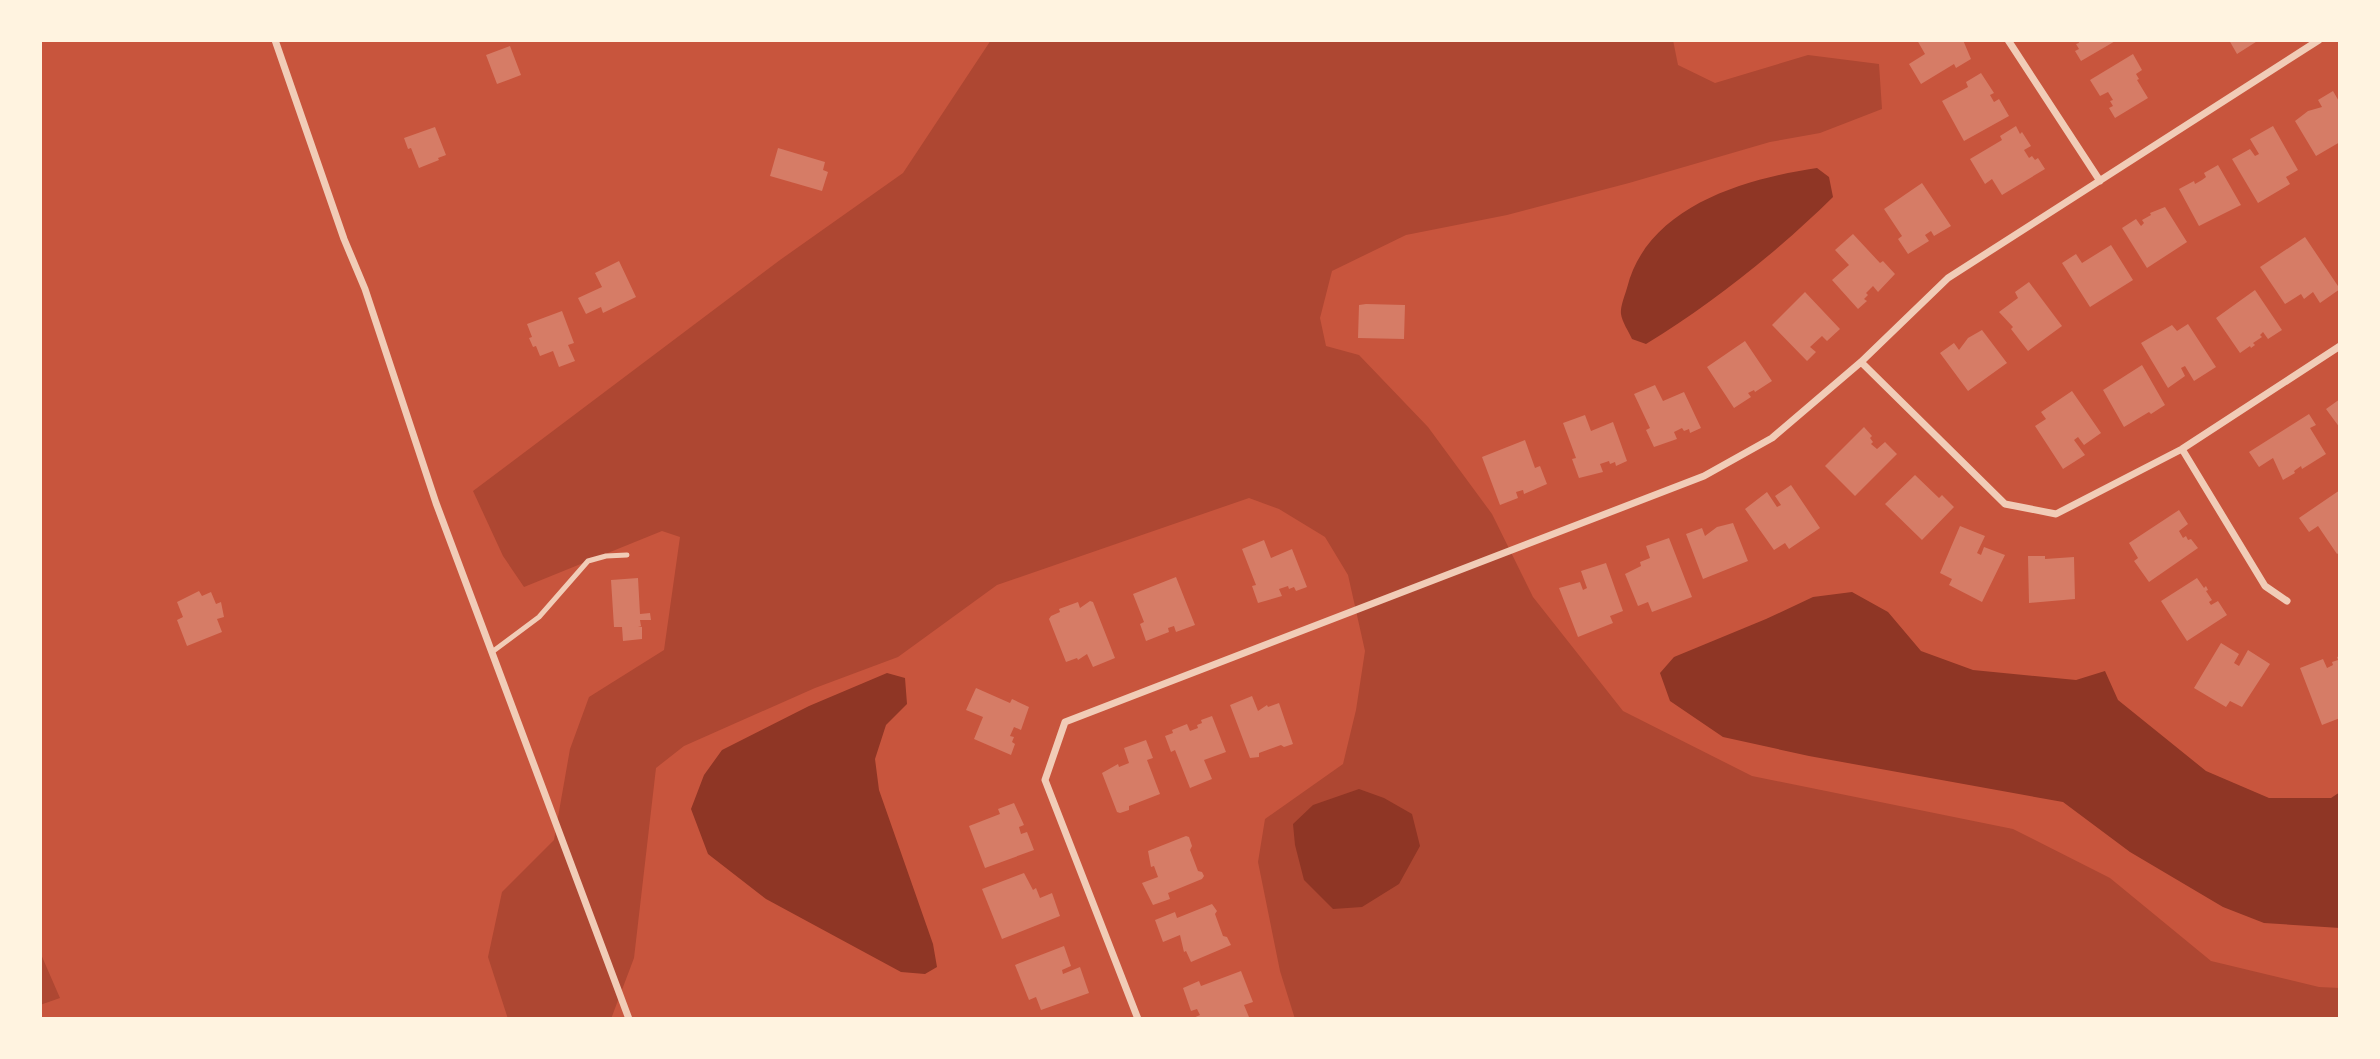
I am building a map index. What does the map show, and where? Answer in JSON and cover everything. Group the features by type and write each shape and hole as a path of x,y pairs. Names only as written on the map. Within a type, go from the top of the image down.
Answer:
{"street":[{"path":"275,40 365,289 436,503 629,1019"},
{"path":"2008,40 2100,181"},
{"path":"1138,1019 1045,780 1065,722 1704,476 1772,438 1861,362 1948,278 2319,40"},
{"path":"1861,362 2005,505 2056,514 2182,449 2340,346"},
{"path":"2182,449 2265,586 2287,601"}],"lane":[{"path":"492,652 539,617 588,561 606,556 626,555"}],"shaded area":[{"path":"991,40 1673,40 1678,65 1715,83 1808,55 1879,64 1882,109 1820,133 1770,142 1507,215 1406,235 1332,271 1320,318 1326,346 1359,355 1428,427 1492,514 1533,597 1623,711 1752,776 2013,829 2110,878 2211,961 2319,987 2340,988 2340,1019 1295,1019 1280,971 1258,862 1265,819 1343,764 1356,710 1365,651 1348,575 1325,537 1279,509 1249,498 997,585 898,657 815,688 684,746 656,768 634,958 611,1019 508,1019 488,957 502,892 554,840 570,749 589,697 664,650 680,537 662,531 524,587 503,556 473,491 780,260 903,173"},
{"path":"1817,168 1829,177 1833,197 1812,217 1744,276 1671,328 1646,344 1632,339 1621,311 1627,288 1638,260 1655,237 1676,217 1730,189"},
{"path":"1852,592 1888,612 1921,651 1973,670 2076,680 2105,671 2118,700 2206,771 2269,798 2331,798 2340,792 2340,928 2264,923 2223,907 2130,852 2063,802 1809,756 1723,737 1670,701 1660,673 1674,657 1813,597"},
{"path":"887,673 905,678 907,704 886,725 875,759 879,790 933,944 937,967 925,974 901,972 766,899 708,854 691,809 704,775 722,750 809,706"},
{"path":"1359,789 1384,798 1412,814 1420,846 1399,884 1362,907 1333,909 1304,880 1293,824 1313,805"},
{"path":"40,952 60,998 40,1005"}],"building":[{"path":"1917,40 1963,40 1971,59 1956,68 1954,64 1921,84 1909,64 1925,54"},
{"path":"2078,40 2117,40 2081,61 2075,51 2079,49 2076,44 2079,43"},
{"path":"2229,40 2259,40 2237,54"},
{"path":"510,46 521,75 497,84 486,55"},
{"path":"2133,54 2142,70 2136,74 2139,79 2137,80 2148,98 2115,118 2109,108 2113,106 2110,101 2113,100 2108,92 2100,96 2090,80"},
{"path":"1981,73 1994,93 1990,95 1994,102 1999,99 2009,116 1964,141 1942,101 1968,87 1966,82"},
{"path":"2333,91 2340,103 2340,142 2316,156 2295,121 2308,111 2322,107 2318,100"},
{"path":"2016,126 2031,146 2024,150 2029,158 2038,158 2045,169 2002,195 1992,179 1985,184 1970,159 2002,140 2000,136"},
{"path":"2273,126 2298,170 2286,177 2290,184 2258,203 2232,159 2250,149 2255,156 2259,154 2250,139"},
{"path":"435,127 446,155 419,168 404,138"},
{"path":"778,148 825,162 823,170 828,172 822,191 770,176"},
{"path":"2218,165 2241,205 2199,226 2179,189 2202,180 2206,177 2204,173"},
{"path":"1922,183 1951,226 1934,236 1931,231 1925,235 1929,241 1908,254 1898,239 1902,236 1884,209"},
{"path":"2165,207 2187,242 2147,268 2122,228 2136,219 2141,226 2144,223 2142,220 2151,215 2150,213"},
{"path":"1853,234 1880,263 1883,261 1895,274 1878,292 1873,286 1866,293 1868,295 1864,299 1867,301 1858,309 1832,280 1849,265 1835,250"},
{"path":"2305,237 2340,289 2320,303 2313,292 2304,299 2301,294 2285,304 2260,267"},
{"path":"2111,245 2133,280 2090,307 2062,263 2076,254 2082,263"},
{"path":"619,261 636,297 603,313 601,307 586,314 578,298 602,287 595,273"},
{"path":"2029,282 2062,326 2028,351 2011,329 2013,327 1999,312 2018,298 2015,292"},
{"path":"2255,290 2282,330 2268,339 2263,332 2260,335 2262,337 2253,343 2255,345 2240,353 2216,318"},
{"path":"1805,292 1840,329 1827,341 1822,336 1810,347 1816,352 1807,361 1772,325"},
{"path":"1359,305 1405,305 1404,339 1358,338"},
{"path":"562,311 574,343 568,345 575,361 559,367 553,351 540,356 536,346 533,347 527,324"},
{"path":"2188,324 2216,367 2194,381 2185,366 2181,368 2185,376 2168,388 2141,343 2172,325 2177,331"},
{"path":"1982,330 2007,363 1968,391 1940,353 1954,343 1959,350 1968,338"},
{"path":"1745,341 1772,381 1755,392 1754,390 1748,393 1751,397 1734,408 1707,367"},
{"path":"2142,365 2165,405 2124,427 2103,390"},
{"path":"1655,385 1663,401 1684,392 1701,428 1690,433 1689,429 1684,431 1682,428 1674,432 1677,439 1654,447 1646,430 1650,428 1634,394"},
{"path":"2072,391 2101,433 2084,445 2078,437 2074,440 2085,455 2063,469 2035,426 2046,419 2041,412"},
{"path":"2340,399 2340,428 2326,409"},
{"path":"2309,414 2316,425 2310,428 2326,454 2302,469 2301,466 2283,480 2273,458 2259,467 2249,452"},
{"path":"1585,415 1591,431 1613,422 1627,461 1616,466 1615,462 1610,464 1609,461 1600,464 1603,472 1579,478 1572,459 1576,458 1563,423"},
{"path":"1864,427 1872,436 1871,444 1877,449 1885,442 1897,454 1855,496 1825,466"},
{"path":"1525,440 1535,468 1540,466 1547,484 1524,494 1523,490 1516,492 1518,498 1500,505 1482,457"},
{"path":"1915,475 1939,498 1942,495 1954,507 1922,540 1885,504"},
{"path":"1791,485 1820,528 1789,549 1785,543 1774,550 1745,509 1767,492 1777,507 1781,505 1775,496"},
{"path":"2340,490 2340,552 2337,554 2318,526 2309,532 2299,518"},
{"path":"2179,510 2188,524 2179,531 2183,538 2186,536 2188,540 2191,539 2198,548 2149,582 2134,561 2138,558 2129,543"},
{"path":"1733,523 1748,561 1703,579 1686,534 1702,528 1705,536 1717,527"},
{"path":"1960,526 1985,536 1977,553 1981,555 1984,547 2005,555 1982,602 1949,585 1952,579 1940,573"},
{"path":"1669,538 1692,597 1652,612 1648,602 1638,606 1625,574 1650,558 1646,546"},
{"path":"1264,540 1271,558 1292,549 1307,587 1296,591 1294,587 1289,589 1288,586 1279,589 1282,596 1258,603 1252,586 1256,585 1242,549"},
{"path":"2028,556 2045,556 2045,559 2074,557 2075,599 2029,603"},
{"path":"1606,563 1623,611 1610,616 1613,623 1578,637 1559,588 1580,582 1583,590 1587,588 1581,571"},
{"path":"1176,577 1195,625 1176,632 1174,626 1168,628 1169,632 1146,641 1140,624 1144,622 1133,594"},
{"path":"638,578 640,614 650,613 651,620 640,620 641,626 638,626 642,627 642,639 623,641 622,627 614,627 611,580"},
{"path":"2197,578 2204,588 2206,586 2212,600 2209,602 2211,605 2218,601 2227,615 2187,641 2161,601"},
{"path":"199,591 202,596 211,592 216,604 221,602 224,617 217,619 222,632 187,646 177,620 183,617 177,602"},
{"path":"1090,601 1093,602 1115,658 1093,667 1087,654 1078,660 1077,658 1066,662 1049,619 1060,612 1059,609 1078,602 1080,608"},
{"path":"2221,643 2239,654 2234,663 2239,666 2248,650 2270,664 2242,707 2230,701 2226,707 2194,688"},
{"path":"2340,656 2340,718 2322,725 2300,668 2323,659 2327,668"},
{"path":"976,688 1010,703 1012,699 1029,707 1021,730 1014,727 1010,736 1014,737 1012,742 1015,744 1011,755 974,739 983,717 966,710"},
{"path":"1252,696 1258,711 1267,705 1268,707 1279,703 1293,744 1284,747 1281,745 1259,753 1259,757 1250,758 1230,705"},
{"path":"1212,716 1226,752 1204,760 1212,779 1190,788 1175,750 1171,752 1165,736 1187,724 1190,731 1198,728 1201,720"},
{"path":"1146,740 1153,758 1147,760 1160,794 1129,806 1129,810 1117,812 1102,773 1118,764 1119,767 1129,763 1124,748"},
{"path":"1014,803 1024,825 1019,827 1021,834 1027,832 1034,850 985,868 969,826 1000,814 998,809"},
{"path":"1189,837 1192,846 1190,850 1198,871 1204,876 1168,893 1170,899 1153,905 1142,883 1158,877 1154,866 1151,867 1148,851"},
{"path":"1024,873 1040,898 1052,893 1060,916 1002,939 982,889"},
{"path":"1212,904 1217,911 1215,914 1223,936 1227,937 1231,945 1191,962 1186,951 1184,952 1180,935 1163,942 1155,920 1175,912 1177,918"},
{"path":"1064,946 1071,966 1062,970 1063,974 1080,967 1089,993 1041,1010 1036,997 1029,1000 1015,965"},
{"path":"1241,971 1253,1002 1244,1005 1249,1017 1191,1019 1200,1015 1197,1009 1191,1011 1183,988 1199,981 1201,986"}]}
